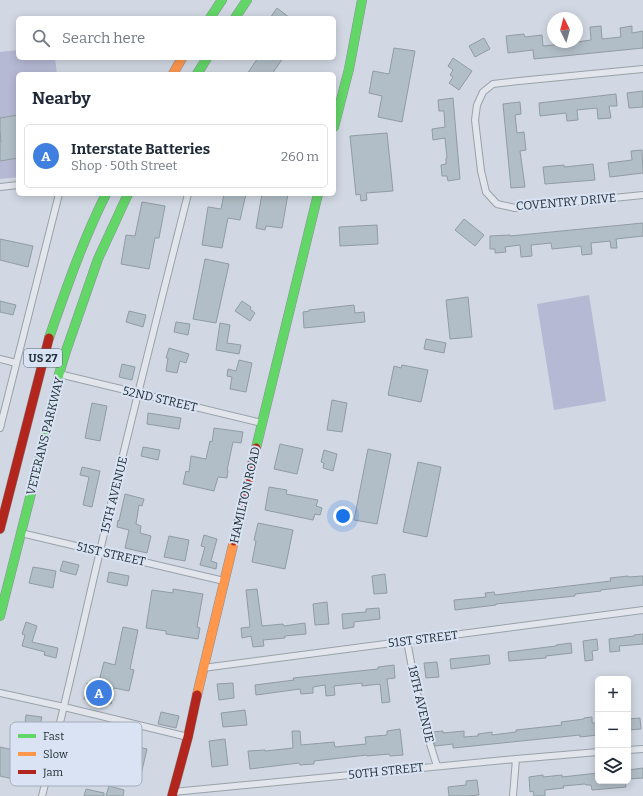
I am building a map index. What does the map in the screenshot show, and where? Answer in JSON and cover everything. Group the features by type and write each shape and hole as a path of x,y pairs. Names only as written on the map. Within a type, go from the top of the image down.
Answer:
{"main road":[{"path":"211,16 222,0"},
{"path":"236,16 247,0"},
{"path":"336,119 349,69 362,0"},
{"path":"174,72 181,60"},
{"path":"198,72 206,60"},
{"path":"97,196 100,206"},
{"name":"VETERANS PARKWAY","path":"0,527 49,338 72,274 105,196"},
{"name":"VETERANS PARKWAY","path":"0,616 60,374 98,259 127,196"},
{"name":"HAMILTON ROAD","path":"173,794 318,196"}],"street":[{"name":"COVENTRY DRIVE","path":"643,69 493,84 483,92 476,105 475,120 481,171 486,192 497,204 514,208 643,195"},
{"path":"0,187 16,185"},
{"path":"0,428 58,196"},
{"name":"15TH AVENUE","path":"60,722 138,393 187,196"},
{"path":"0,359 16,363"},
{"name":"52ND STREET","path":"60,374 262,423"},
{"name":"51ST STREET","path":"21,533 224,581"},
{"name":"51ST STREET","path":"203,668 643,610"},
{"name":"18TH AVENUE","path":"407,641 424,724 438,766"},
{"path":"0,693 126,722"},
{"path":"142,726 188,737"},
{"path":"631,750 643,749"},
{"name":"50TH STREET","path":"173,794 438,766 595,752"},
{"path":"513,796 516,759"},
{"name":"15TH AVENUE","path":"42,796 44,786"}],"shaded area":[{"path":"16,50 16,60 55,60 57,72 16,72 16,177 0,179 0,52"},
{"path":"589,295 606,401 554,410 537,304"}],"building":[{"path":"277,8 287,16 271,16"},
{"path":"601,26 602,39 621,37 620,28 632,26 632,33 643,31 643,48 534,59 533,50 508,53 506,36 524,34 525,37 542,35 543,46 547,46 547,48 583,48 583,41 591,40 590,27"},
{"path":"484,38 490,49 475,57 469,46"},
{"path":"394,48 415,51 402,122 378,117 382,96 369,93 373,71 389,74"},
{"path":"453,58 472,71 459,90 449,83 453,77 450,75 453,70 448,66"},
{"path":"257,60 282,60 273,72 248,72"},
{"path":"643,91 643,107 629,108 627,93"},
{"path":"616,94 617,106 609,106 611,118 598,119 597,108 577,110 578,120 567,121 566,113 540,116 539,103"},
{"path":"453,98 460,179 448,181 447,176 442,176 441,165 446,164 447,158 445,138 433,140 432,129 445,127 444,111 439,111 438,100"},
{"path":"520,102 521,114 515,115 517,133 524,132 526,150 520,151 525,187 511,188 503,104"},
{"path":"16,115 16,158 0,161 0,118"},
{"path":"387,133 393,191 366,193 367,200 361,201 360,194 356,195 350,136"},
{"path":"642,150 643,173 610,177 608,163 632,160 631,151"},
{"path":"593,164 595,180 545,184 543,167 564,165 564,167"},
{"path":"224,196 246,196 240,220 228,218 222,248 202,245 208,207 221,209"},
{"path":"262,196 288,196 282,228 266,226 265,230 256,228"},
{"path":"142,202 165,206 159,238 155,238 149,269 121,264 126,235 135,236"},
{"path":"464,219 484,235 475,246 455,230"},
{"path":"643,223 643,236 616,239 617,248 611,248 610,241 591,243 592,254 582,255 581,246 552,249 551,243 531,245 532,256 521,257 520,245 505,247 506,252 495,253 495,249 490,249 490,236 510,236"},
{"path":"377,225 378,244 340,246 339,227"},
{"path":"0,239 33,246 28,267 0,260"},
{"path":"205,259 229,264 216,323 193,319"},
{"path":"468,297 472,337 450,339 446,300"},
{"path":"0,301 16,305 13,315 0,312"},
{"path":"242,301 251,307 250,309 255,313 250,321 235,311"},
{"path":"354,305 355,313 364,312 365,322 304,328 303,312"},
{"path":"129,311 146,315 143,327 126,322"},
{"path":"176,322 190,324 188,335 174,332"},
{"path":"220,323 230,325 227,343 241,345 239,354 216,350"},
{"path":"426,339 446,343 444,353 424,349"},
{"path":"169,348 189,354 186,363 180,361 177,373 166,371 168,358 166,358"},
{"path":"239,360 252,363 246,392 230,389 232,377 227,376 228,369 236,371"},
{"path":"122,364 135,367 132,380 119,377"},
{"path":"402,365 428,370 421,402 388,395 394,366 401,368"},
{"path":"332,400 347,403 342,432 327,430"},
{"path":"92,403 107,406 100,441 85,438"},
{"path":"148,413 181,418 179,429 147,424"},
{"path":"214,428 243,432 241,443 233,442 227,470 227,478 218,477 214,491 183,484 186,471 189,472 191,456 206,459 210,441 212,442"},
{"path":"280,444 303,449 297,474 274,469"},
{"path":"143,447 160,450 158,460 141,456"},
{"path":"368,449 391,454 377,524 354,520"},
{"path":"324,450 337,454 333,471 323,468 324,463 321,462"},
{"path":"418,462 441,467 427,537 403,532"},
{"path":"82,467 100,471 92,507 83,505 89,477 80,475"},
{"path":"269,487 287,490 286,494 318,500 316,506 322,508 320,515 315,514 313,520 265,510"},
{"path":"125,494 144,499 142,506 139,505 136,524 141,526 140,533 151,536 147,553 125,548 129,530 117,527"},
{"path":"258,523 293,530 285,569 252,562 256,541 254,540"},
{"path":"204,535 217,539 211,561 217,563 216,569 200,565 205,547 201,546"},
{"path":"169,536 189,540 185,561 164,557"},
{"path":"63,561 79,565 76,575 60,571"},
{"path":"33,567 56,571 53,588 29,583"},
{"path":"109,572 129,576 127,586 107,582"},
{"path":"385,574 387,593 374,594 372,576"},
{"path":"643,576 643,585 575,594 575,596 496,604 455,610 454,600 486,597 485,593 494,592 495,595 611,581 610,578"},
{"path":"173,589 203,594 197,627 200,628 198,639 166,634 166,631 146,628 152,590 173,593"},
{"path":"257,589 262,626 283,624 284,626 305,623 306,634 263,640 264,646 253,647 251,636 242,638 241,628 250,627 246,590"},
{"path":"327,602 329,624 315,625 313,604"},
{"path":"379,608 380,619 354,622 354,627 343,629 342,614 366,612 366,609"},
{"path":"26,622 37,626 32,642 58,648 56,658 44,655 45,652 22,646 25,635 22,634"},
{"path":"123,627 138,630 130,669 134,670 129,691 114,688 111,704 84,699 87,683 98,685 104,662 115,665"},
{"path":"643,634 643,644 619,646 620,651 610,652 609,639"},
{"path":"597,639 598,650 592,651 593,660 585,661 583,641"},
{"path":"571,643 572,653 546,656 546,658 509,661 508,652"},
{"path":"489,655 490,664 451,669 450,659"},
{"path":"437,662 439,677 426,678 424,663"},
{"path":"394,665 395,678 387,679 390,702 382,703 380,684 362,686 362,683 334,686 335,695 326,696 325,685 313,687 313,693 301,694 300,689 256,695 255,685 294,680 293,678 378,669 378,667"},
{"path":"233,683 234,698 219,700 217,684"},
{"path":"245,710 247,725 223,727 221,713"},
{"path":"161,712 179,716 176,728 158,724"},
{"path":"26,715 42,717 41,722 25,722"},
{"path":"592,717 592,723 595,723 595,735 580,737 580,735 453,748 453,744 435,746 432,732 443,731 443,733 464,731 464,737 478,736 478,734 492,732 492,735 516,732 516,730 562,725 561,722"},
{"path":"640,718 641,729 631,730 631,719"},
{"path":"400,729 403,755 367,755 314,761 314,764 300,765 299,763 250,769 248,751 293,748 292,731 300,731 301,745 334,742 335,747 366,744 365,737 387,735 387,731"},
{"path":"225,739 228,765 212,767 209,741"},
{"path":"0,747 10,749 10,778 0,776"},
{"path":"142,748 147,749 142,770"},
{"path":"643,768 643,778 631,779 631,770"},
{"path":"595,773 595,784 626,784 626,787 592,790 591,785 585,784 563,786 564,788 545,790 545,796 534,796 533,791 530,792 529,777 562,775 562,777"},
{"path":"477,780 479,795 449,796 448,787 466,785 466,781"},
{"path":"109,786 124,790 123,796 106,796"},
{"path":"86,789 104,793 104,796 84,796"}],"traffic: fast":[{"path":"211,16 222,0"},
{"path":"236,16 247,0"},
{"path":"336,119 349,69 362,0"},
{"path":"198,72 206,60"},
{"path":"49,338 82,247 105,196"},
{"path":"0,616 43,446 59,374 98,259 127,196"},
{"path":"256,448 318,196"}],"traffic: slow":[{"path":"174,72 181,60"},
{"path":"197,695 234,541"}],"traffic: jam":[{"path":"0,529 49,338"},
{"path":"234,541 256,448"},
{"path":"172,796 188,737 197,695"}],"place":[{"name":"Interstate Batteries","path":"99,693"}]}
